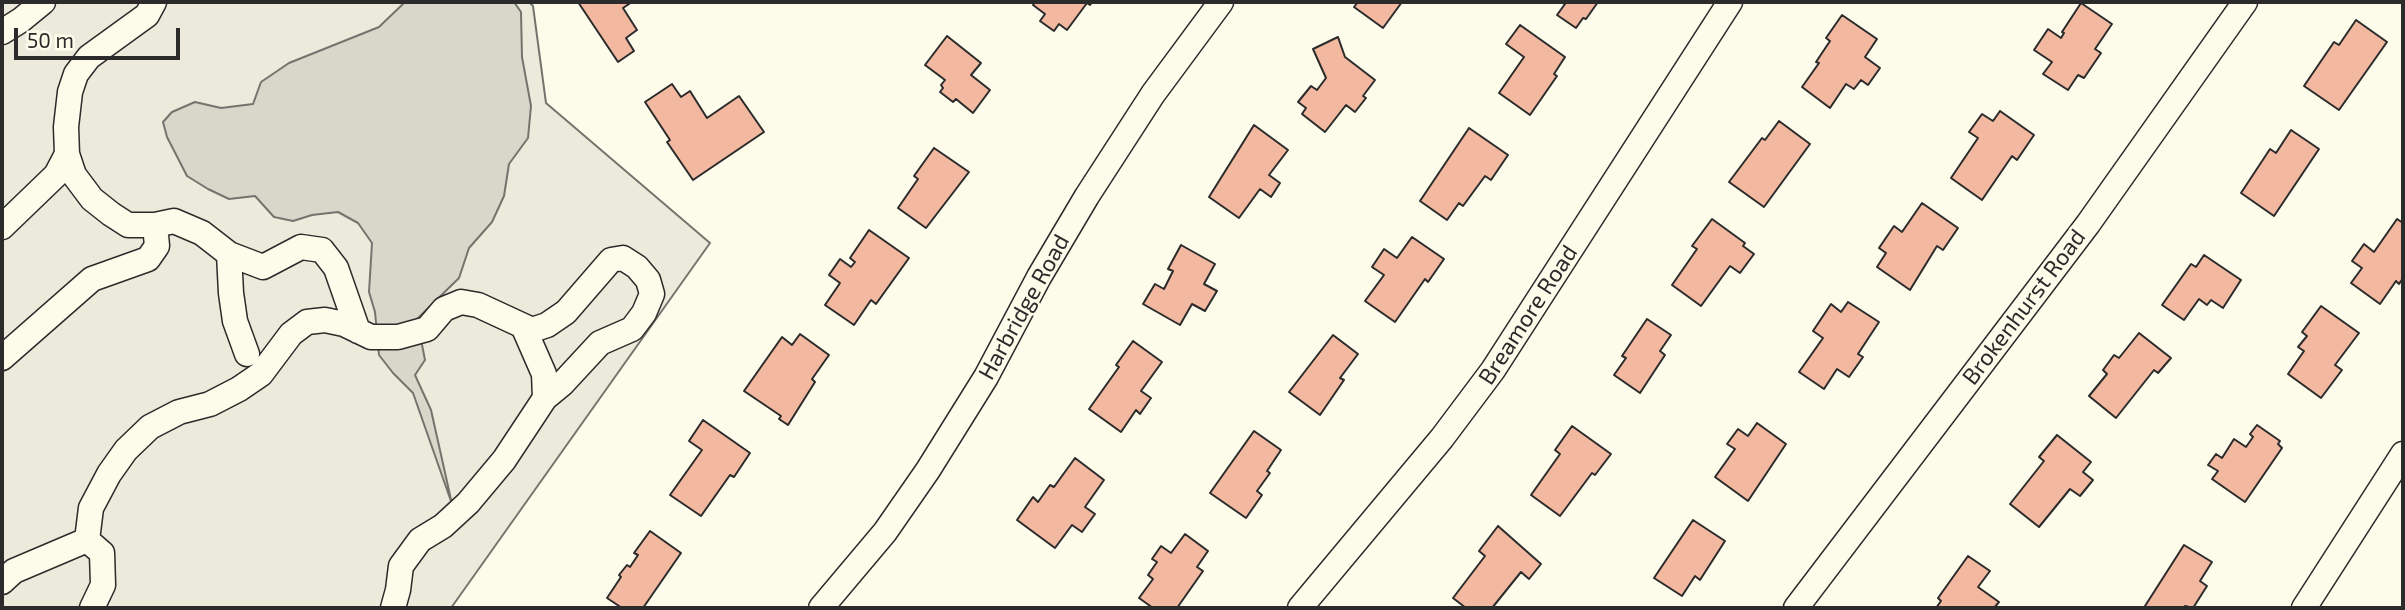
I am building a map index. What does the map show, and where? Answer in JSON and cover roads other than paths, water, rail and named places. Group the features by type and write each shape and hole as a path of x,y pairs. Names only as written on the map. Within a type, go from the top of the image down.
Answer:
{"street":[{"path":"2,32 43,2"},
{"path":"154,2 147,15 89,57 76,74 70,92 66,127 67,154 74,175 92,199 128,225 155,225 174,221 202,233 229,254 263,267 301,247 322,250 336,268 365,334"},
{"name":"Harbridge Road","path":"821,608 885,532 939,453 1096,180 1153,94 1221,2"},
{"name":"Breamore Road","path":"1300,608 1442,438 1493,370 1730,2"},
{"name":"Brokenhurst Road","path":"1796,608 2088,224 2245,2"},
{"path":"2,227 56,175 67,154"},
{"path":"2,358 92,279 148,259 157,246 155,225"},
{"path":"229,254 235,321 247,354 239,389"},
{"path":"87,541 91,508 108,474 126,450 150,427 178,412 211,404 261,374 291,334 307,322 325,320 365,334 398,337 427,329 444,309 461,302 478,305 532,330 547,325 566,312 611,260 623,258 637,267 648,280 652,294 644,313 632,329 600,343 562,384 545,398 503,460 468,503 443,526 420,540 401,566 393,608"},
{"path":"523,326 544,374 545,398"},
{"path":"247,354 260,362 271,362"},
{"path":"2304,608 2403,454"},
{"path":"2,582 14,571 87,541"},
{"path":"87,541 102,553 103,586 92,608"}]}
